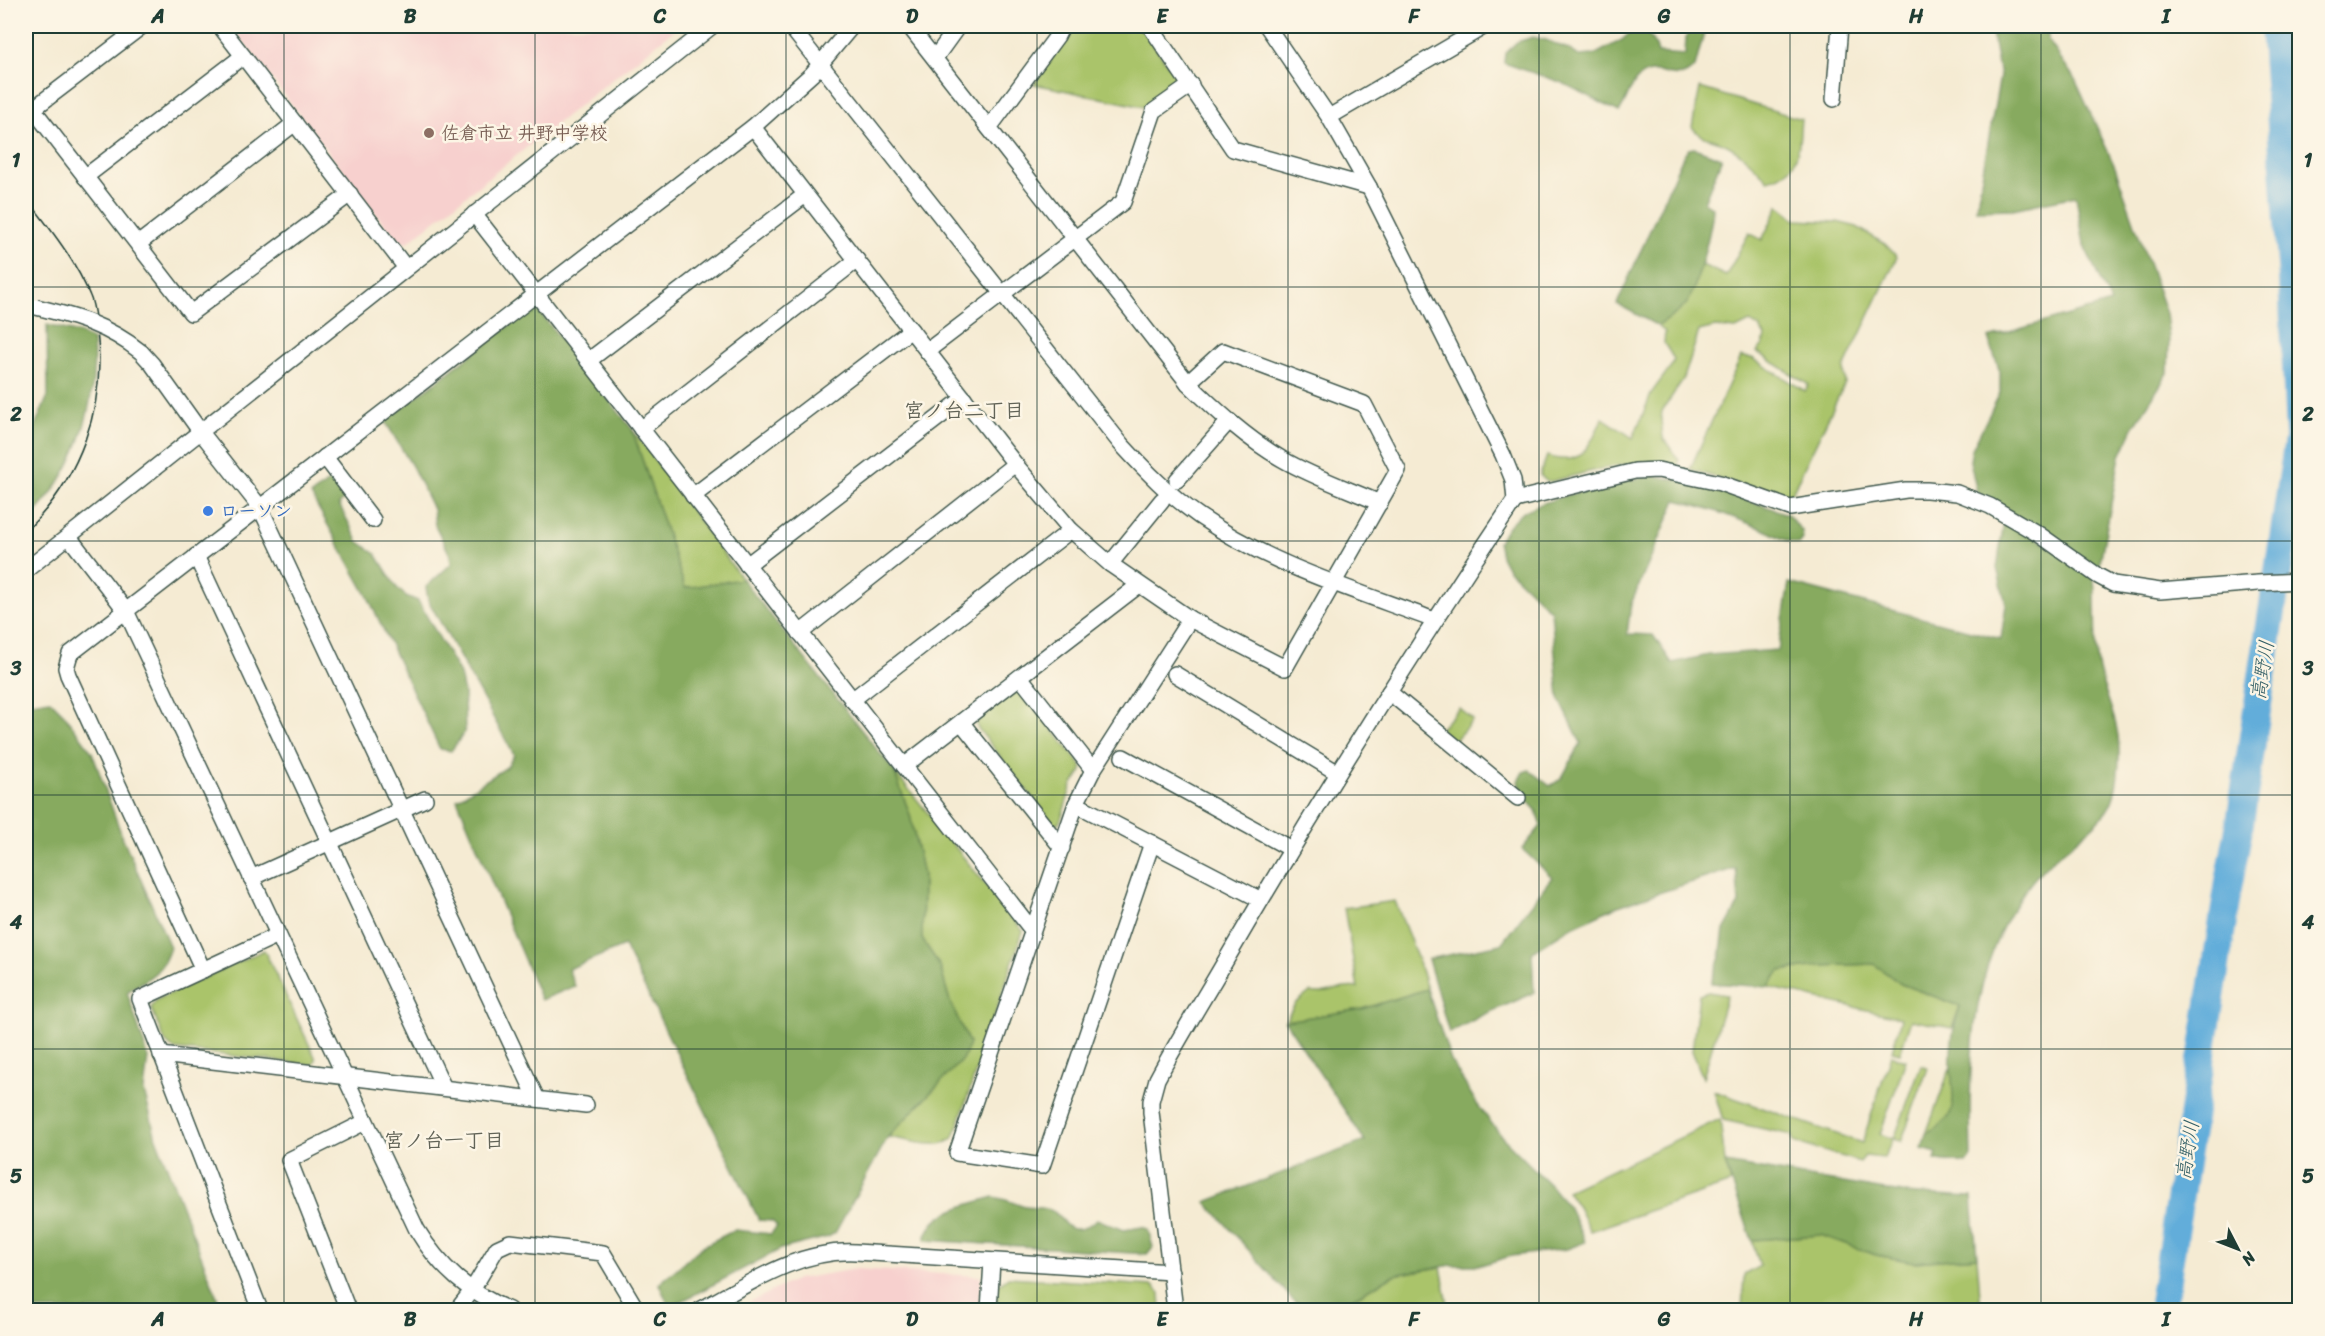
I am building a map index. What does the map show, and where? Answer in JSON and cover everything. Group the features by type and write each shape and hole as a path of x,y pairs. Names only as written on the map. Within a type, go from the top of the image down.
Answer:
{"street":[{"path":"142,26 29,105 191,313 350,194"},
{"path":"220,26 406,268"},
{"path":"26,570 712,26"},
{"path":"790,26 1121,444 1168,492 1198,516 1270,557 1434,620"},
{"path":"203,970 66,668 70,654 753,127 821,64 852,26"},
{"path":"909,26 1188,383 1229,421 1281,458 1380,503"},
{"path":"935,58 958,26"},
{"path":"989,128 1062,26"},
{"path":"1150,26 1233,149 1369,188"},
{"path":"1175,1311 1151,1112 1153,1091 1164,1067 1261,900 1338,773 1434,620 1515,500 1513,480 1503,455 1369,188 1329,117 1267,26"},
{"path":"1329,117 1485,26"},
{"path":"1834,99 1840,26"},
{"path":"85,177 243,56"},
{"path":"927,351 1123,202 1154,111 1191,85"},
{"path":"138,244 296,123"},
{"path":"753,127 1015,464 1071,530 1110,564 1190,619 1285,668 1398,470 1364,404 1223,351 1188,383"},
{"path":"588,361 805,195"},
{"path":"474,214 1032,930"},
{"path":"641,429 857,260"},
{"path":"31,305 84,319 107,328 141,352 260,507 537,1099"},
{"path":"693,496 911,330"},
{"path":"747,565 964,398"},
{"path":"1177,480 1229,421"},
{"path":"325,457 373,520"},
{"path":"800,633 1015,464"},
{"path":"1515,500 1635,471 1658,470 1702,479 1790,508 1906,490 1957,493 1990,506 2040,535 2112,584 2160,591 2296,581"},
{"path":"1110,564 1162,500"},
{"path":"852,700 1071,530"},
{"path":"69,537 126,611 365,1122 425,1243 471,1292 509,1311"},
{"path":"196,556 444,1088"},
{"path":"904,766 1139,585"},
{"path":"1152,843 1042,1166 957,1153 1076,804 1093,770 1190,619"},
{"path":"1175,674 1338,773"},
{"path":"1020,677 1093,770"},
{"path":"1389,692 1518,798"},
{"path":"961,722 1062,848"},
{"path":"1123,757 1292,849"},
{"path":"251,878 425,799"},
{"path":"1076,804 1261,900"},
{"path":"260,1311 140,999 278,935"},
{"path":"161,1055 586,1105"},
{"path":"348,1311 289,1160 365,1122"},
{"path":"457,1311 497,1248 510,1242 603,1253 637,1311"},
{"path":"700,1311 781,1267 824,1255 851,1252 1172,1272"},
{"path":"989,1311 992,1261"}],"shaded area":[{"name":"佐倉市立 井野中学校","path":"231,26 679,26 407,243 397,241"},
{"path":"856,1269 979,1276 981,1278 979,1310 733,1310 797,1279"}],"green space":[{"path":"1071,26 1141,26 1177,78 1175,87 1150,104 1149,108 1034,84"},
{"path":"1690,26 1706,26 1695,67 1688,73 1678,76 1652,72 1641,76 1634,84 1619,112 1563,83 1504,63 1505,53 1517,42 1533,37 1568,49 1579,56 1594,55 1622,40 1632,31 1646,31 1658,53 1685,55 1686,38"},
{"path":"1991,26 2048,26 2048,40 2075,79 2115,167 2166,314 2169,338 2168,373 2133,428 2120,456 2099,568 1977,493 1970,461 1972,449 2000,393 2000,372 1988,338 2111,303 2084,245 2076,196 2013,209 1976,210 2000,76"},
{"path":"1700,88 1801,119 1798,149 1793,165 1779,176 1768,180 1737,151 1695,131 1692,127"},
{"path":"1694,148 1722,158 1704,202 1713,208 1710,229 1699,271 1687,303 1658,326 1617,304 1684,154"},
{"path":"1779,205 1796,220 1837,222 1857,227 1885,244 1897,257 1844,368 1845,383 1788,501 1690,469 1741,357 1752,358 1805,391 1809,385 1757,352 1763,345 1765,336 1759,327 1750,322 1736,329 1715,327 1699,331 1684,378 1662,411 1663,438 1679,460 1677,466 1661,463 1628,464 1547,482 1540,475 1547,456 1559,459 1577,457 1588,445 1603,418 1633,438 1652,392 1674,359 1664,343 1665,332 1658,326 1682,307 1690,293 1700,264 1726,276 1749,233 1762,240"},
{"path":"535,309 632,429 685,588 742,579 894,771 910,815 923,875 922,939 940,966 950,1002 969,1043 966,1054 960,1062 888,1137 835,1233 828,1237 781,1249 669,1306 659,1284 703,1246 735,1230 771,1234 777,1226 772,1221 759,1220 624,946 568,969 575,986 541,1000 457,799 507,767 514,755 428,600 426,587 451,564 450,555 435,525 433,509 412,466 385,421 527,312"},
{"path":"47,325 79,333 93,340 92,390 80,438 70,461 58,483 26,521 26,446 48,396"},
{"path":"632,429 742,579 685,588"},
{"path":"1657,476 1717,489 1787,514 1802,531 1803,539 1799,544 1789,542 1729,516 1676,500 1631,604 1627,634 1653,635 1672,663 1709,655 1778,650 1789,583 2001,639 2006,604 1997,568 2004,521 2038,539 2094,579 2097,659 2118,736 2119,751 2115,791 2108,809 2101,818 2043,869 2019,900 2000,933 1987,968 1978,1004 1971,1080 1971,1157 1967,1163 1935,1160 1937,1153 1922,1149 1926,1134 1945,1121 1950,1114 1953,1098 1952,1043 1960,1006 1901,984 1874,964 1819,966 1780,971 1768,987 1711,983 1720,957 1724,930 1739,903 1736,868 1615,907 1568,929 1532,952 1534,993 1483,1015 1449,1033 1428,959 1501,944 1552,877 1522,849 1541,826 1536,810 1521,794 1518,781 1523,772 1529,770 1550,786 1561,779 1581,743 1559,698 1551,611 1508,569 1501,556 1498,542 1509,525 1529,509 1563,496 1606,485"},
{"path":"331,480 345,498 339,504 358,541 376,554 397,588 406,596 418,601 460,674 464,694 465,732 451,751 440,749 367,595 311,495"},
{"path":"1015,688 1020,689 1081,765 1082,771 1072,785 1060,822 1054,825 977,727 977,721"},
{"path":"50,700 64,714 92,752 122,836 170,947 159,969 127,992 148,1057 144,1091 156,1138 222,1310 26,1310 26,706 29,703"},
{"path":"1459,708 1473,720 1454,741 1440,729"},
{"path":"894,771 1023,931 954,1137 941,1144 888,1137 960,1062 969,1043 950,1002 940,966 922,939 923,875 910,815"},
{"path":"1395,901 1427,989 1362,1009 1285,1021 1295,1004 1310,992 1322,993 1351,987 1358,988 1344,908"},
{"path":"264,950 316,1059 313,1065 174,1049 165,1041 151,1008 156,1000"},
{"path":"1874,964 1901,984 1960,1006 1952,1028 1911,1020 1900,1053 1892,1051 1901,1018 1768,987 1779,971 1819,966"},
{"path":"1427,989 1451,1061 1477,1104 1502,1137 1551,1186 1570,1210 1585,1242 1567,1249 1511,1256 1481,1265 1452,1265 1394,1275 1355,1297 1325,1308 1314,1308 1294,1301 1206,1202 1365,1141 1285,1021 1362,1009"},
{"path":"1708,992 1727,995 1703,1078 1692,1051 1699,995"},
{"path":"1891,1055 1906,1060 1880,1134 1893,1139 1884,1158 1865,1156 1860,1162 1793,1142 1792,1135 1723,1120 1714,1091 1862,1143"},
{"path":"1921,1065 1928,1068 1901,1142 1894,1139"},
{"path":"1950,1069 1955,1089 1951,1113 1943,1125 1926,1134"},
{"path":"1720,1119 1725,1163 1731,1183 1590,1231 1567,1191"},
{"path":"1725,1163 1903,1193 1972,1197 1977,1257 1914,1262 1876,1255 1821,1235 1752,1240"},
{"path":"994,1197 1026,1207 1050,1210 1072,1228 1082,1228 1097,1219 1123,1230 1142,1227 1148,1229 1153,1247 1147,1254 925,1240 929,1230 943,1215 963,1206"},
{"path":"1821,1235 1876,1255 1914,1262 1977,1257 1981,1310 1742,1310 1744,1275 1760,1266 1752,1240"},
{"path":"1441,1267 1449,1310 1304,1310 1294,1301 1314,1308 1355,1297 1394,1275"},
{"path":"1008,1277 1153,1286 1160,1293 1161,1310 996,1310 998,1285"}],"waterway":[{"name":"高野川","path":"2162,1310 2239,829 2299,433 2292,278 2274,26"}],"tram line":[{"path":"26,197 61,245 84,282 94,309 99,360 98,387 85,440 61,489 26,531"}],"place":[{"name":"佐倉市立 井野中学校","path":"429,133"},
{"name":"ローソン","path":"208,511"}],"district":[{"name":"宮ノ台二丁目","path":"964,410"},
{"name":"宮ノ台一丁目","path":"444,1140"}]}
